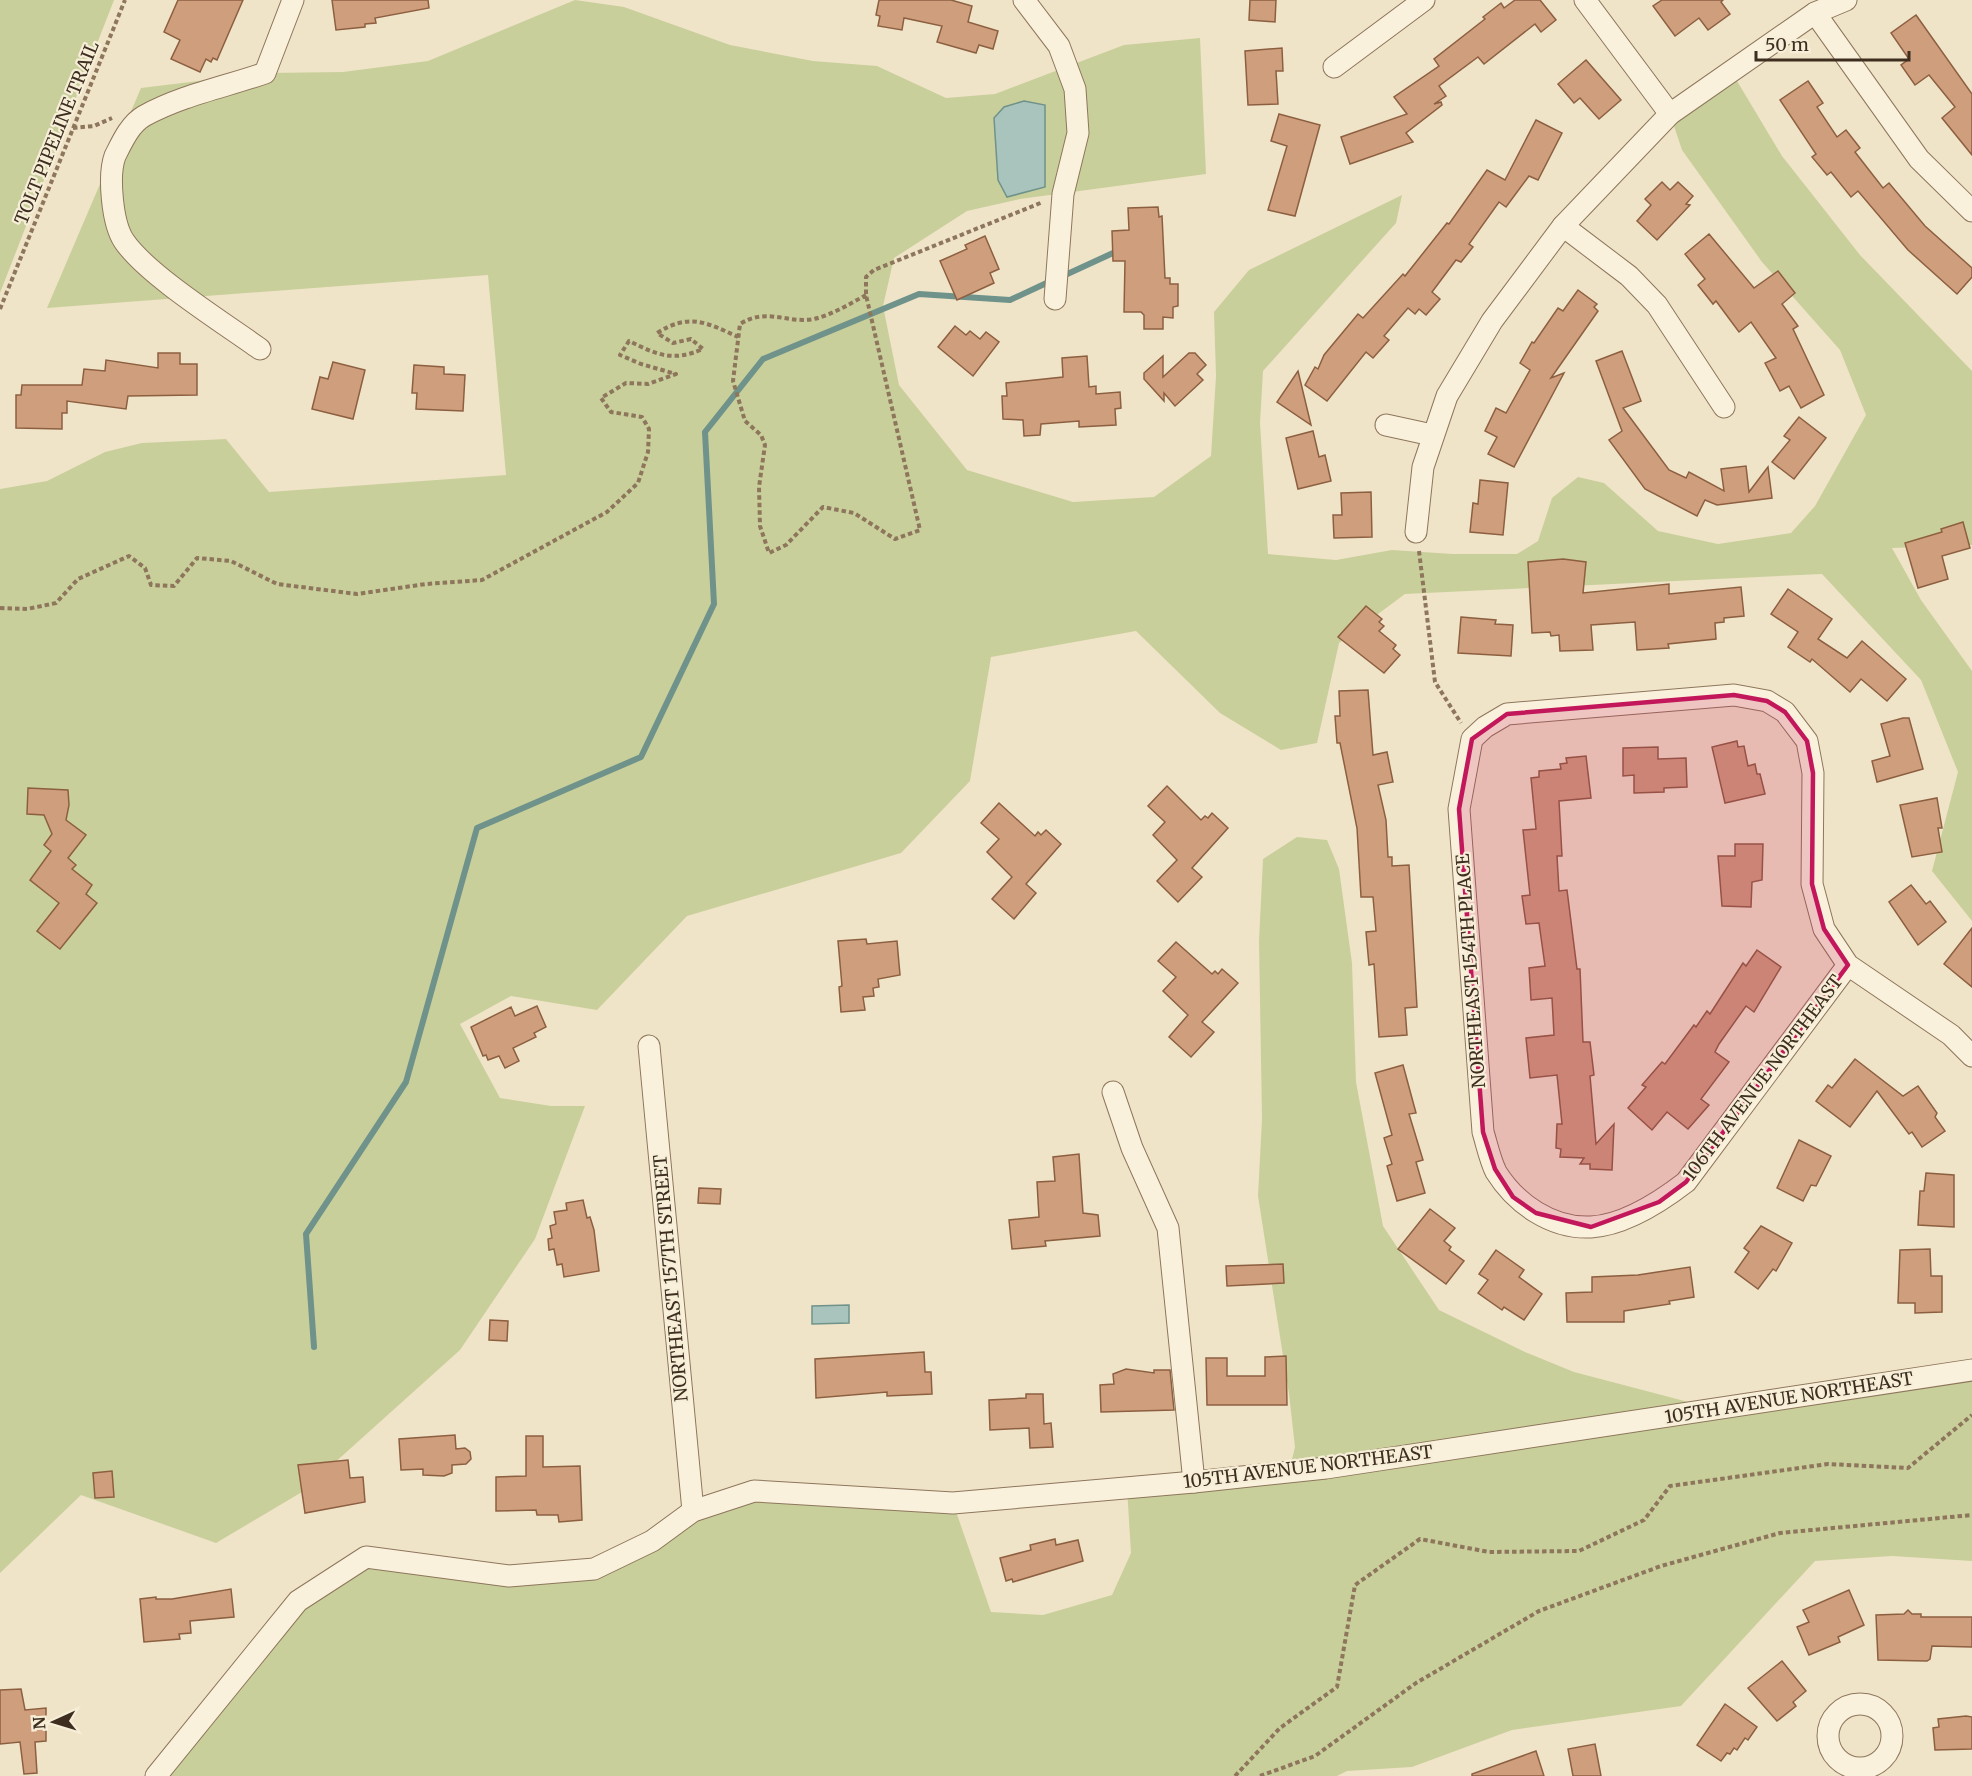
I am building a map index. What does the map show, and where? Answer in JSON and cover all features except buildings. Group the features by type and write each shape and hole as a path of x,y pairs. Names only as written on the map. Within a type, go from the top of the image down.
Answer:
{"street":[{"path":"260,349 154,271 123,240 113,203 111,167 123,138 142,117 195,94 265,73 293,0"},
{"path":"1024,0 1059,46 1075,90 1078,133 1063,194 1055,299"},
{"path":"1334,67 1424,0"},
{"path":"1585,0 1670,114"},
{"path":"1416,532 1423,467 1447,396 1470,354 1563,226 1670,114 1815,13 1846,0"},
{"path":"1815,13 1919,159 1972,211"},
{"path":"1563,226 1629,276 1657,305 1724,407"},
{"path":"1386,424 1432,435"},
{"path":"1472,739 1485,727 1507,714 1734,695 1767,701 1785,712 1807,741 1814,773 1812,884 1824,929 1848,965 1951,1035 1972,1056"},
{"name":"NORTHEAST 154TH PLACE","path":"1472,739 1460,809 1484,1132 1495,1169 1513,1197"},
{"name":"106TH AVENUE NORTHEAST","path":"1513,1197 1536,1213 1565,1223 1591,1227 1623,1218 1659,1202 1686,1182 1848,965"},
{"name":"NORTHEAST 157TH STREET","path":"649,1046 693,1511"},
{"path":"1113,1092 1132,1148 1168,1227 1194,1482"},
{"name":"105TH AVENUE NORTHEAST","path":"156,1776 298,1601 366,1557 510,1576 594,1569 652,1541 693,1511 754,1491 953,1503 1194,1482 1326,1468 1972,1370"}],"path":[{"name":"TOLT PIPELINE TRAIL","path":"0,309 125,0"},
{"path":"73,129 94,126 119,115 142,117"},
{"path":"866,295 813,319 773,315 750,318 740,324 733,381 745,421 761,435 765,444 759,486 759,526 769,553 786,545 823,507 854,513 895,539 920,530 866,295 866,276 874,270 1063,194"},
{"path":"0,608 27,609 56,603 78,579 129,556 145,568 151,585 174,586 197,558 231,561 277,584 357,594 426,584 482,580 607,512 638,483 648,452 649,429 642,417 611,412 601,398 626,383 648,384 676,374 640,364 620,355 629,341 664,357 688,355 704,349 690,339 673,343 657,333 676,321 705,322 738,337"},
{"path":"1416,532 1435,682 1472,739"},
{"path":"1234,1776 1280,1728 1337,1687 1355,1585 1420,1539 1489,1552 1579,1551 1644,1521 1670,1486 1828,1464 1908,1468 1972,1414"},
{"path":"1260,1776 1315,1756 1416,1683 1539,1611 1661,1566 1780,1533 1972,1515"}],"highlighted area":[{"path":"1734,695 1767,701 1785,712 1807,741 1813,773 1812,884 1824,929 1848,965 1686,1182 1659,1202 1591,1227 1536,1213 1513,1197 1495,1169 1483,1132 1459,809 1472,739 1507,714"}],"green space":[{"path":"0,0 114,0 0,293"},
{"path":"575,0 624,7 730,45 813,61 877,66 946,98 995,94 1124,45 1200,38 1206,174 1020,199 967,211 894,258 883,306 899,385 967,470 1073,502 1154,497 1211,456 1216,376 1214,312 1249,270 1402,195 1396,223 1263,371 1260,423 1268,554 1336,560 1392,550 1453,554 1517,554 1538,541 1552,498 1578,477 1604,483 1658,531 1718,544 1791,533 1815,506 1866,415 1840,350 1762,262 1682,150 1670,114 1731,71 1782,156 1860,255 1972,371 1972,545 1892,548 1921,600 1972,671 1972,921 1932,871 1958,772 1921,680 1822,574 1405,594 1339,643 1317,743 1281,750 1220,713 1136,631 991,657 970,781 901,853 687,916 597,1010 511,996 460,1024 500,1098 551,1106 585,1106 535,1239 460,1350 302,1492 216,1543 81,1495 0,1573 0,489 47,481 105,452 142,443 226,439 269,492 506,475 488,275 47,308 141,88 265,73 343,72 428,61"},
{"path":"1297,837 1327,840 1339,869 1352,963 1356,1082 1383,1226 1439,1310 1525,1352 1574,1372 1715,1409 1972,1370 1972,1561 1892,1556 1815,1561 1681,1706 1512,1730 1412,1767 1347,1771 1337,1776 156,1776 298,1601 366,1557 509,1576 594,1569 754,1491 953,1503 991,1612 1043,1615 1112,1595 1131,1553 1127,1488 1289,1472 1295,1447 1258,1196 1262,1119 1259,941 1263,859"}],"water":[{"path":"1024,101 1045,105 1045,187 1007,197 998,180 994,118 1004,107"},
{"path":"849,1305 849,1323 812,1324 812,1306"}],"waterway":[{"path":"1063,276 1113,253"},
{"path":"314,1347 306,1234 406,1082 477,828 641,757 714,604 705,432 763,359 919,294 1010,300 1053,280"}]}
